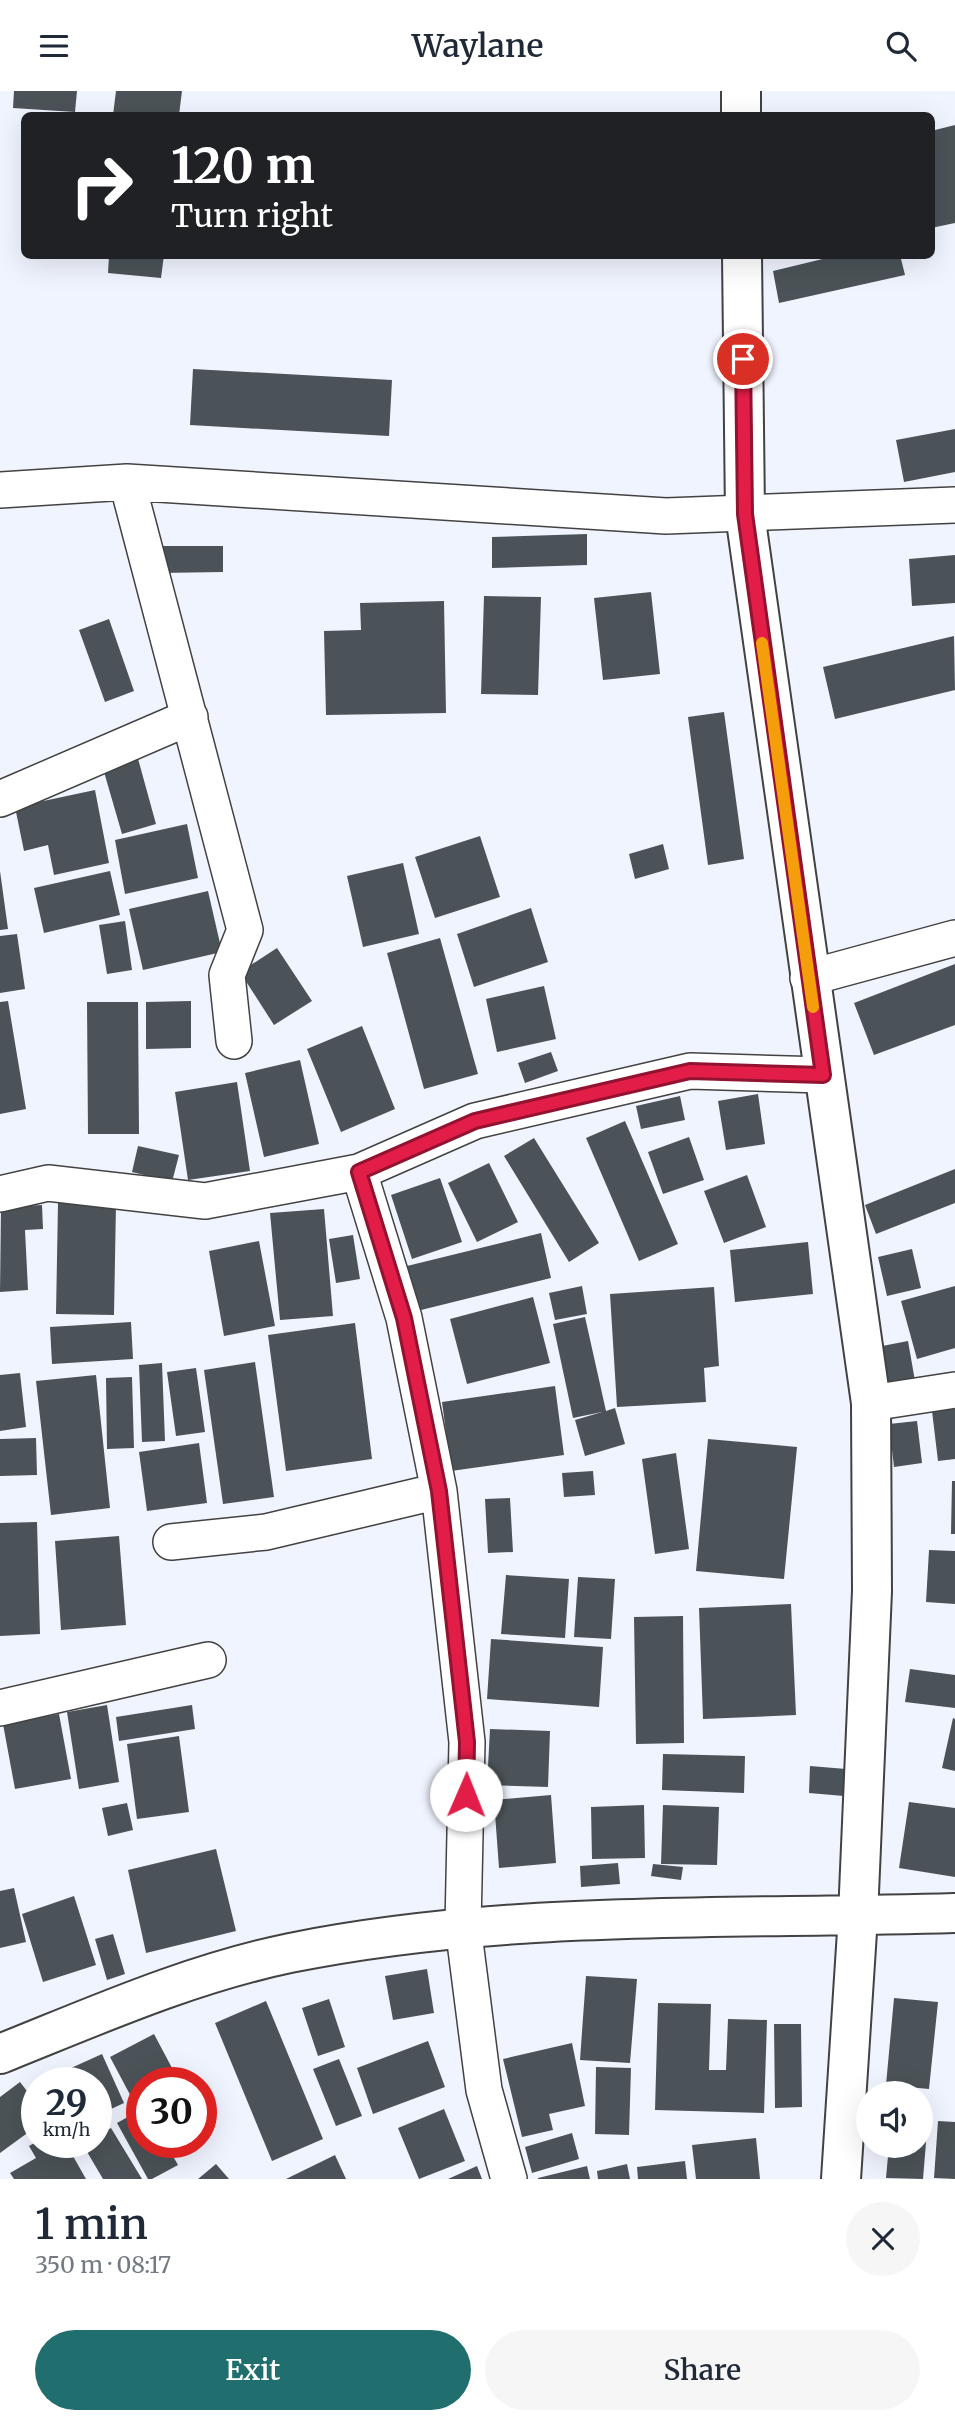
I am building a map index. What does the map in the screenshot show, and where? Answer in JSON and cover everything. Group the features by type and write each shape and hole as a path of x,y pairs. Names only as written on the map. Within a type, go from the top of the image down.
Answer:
{"street":[{"path":"741,91 741,112"},
{"path":"742,259 745,514 808,978 871,1403 872,1591 858,1916 841,2179"},
{"path":"127,482 245,930 227,975 234,1041"},
{"path":"0,490 127,482 666,516 955,505"},
{"path":"0,799 190,717"},
{"path":"808,978 955,938"},
{"path":"0,1194 48,1183 205,1201 359,1172 475,1121 690,1071 823,1075"},
{"path":"359,1172 404,1318 439,1491 467,1742 463,1926 484,2090 509,2179"},
{"path":"871,1403 955,1390"},
{"path":"171,1542 266,1532 439,1491"},
{"path":"0,1708 208,1660"},
{"path":"0,2054 180,1982 289,1953 463,1926 737,1916 955,1913"}],"building":[{"path":"14,91 77,91 75,112 13,108"},
{"path":"116,91 182,91 179,112 113,112"},
{"path":"955,125 955,223 935,227 935,130"},
{"path":"109,259 163,259 161,278 108,273"},
{"path":"822,259 901,259 905,275 779,303 773,271"},
{"path":"193,369 392,380 389,436 190,425"},
{"path":"955,429 955,472 904,482 896,440"},
{"path":"587,534 587,565 492,568 492,537"},
{"path":"160,546 223,546 223,572 160,573"},
{"path":"955,555 955,603 912,606 909,559"},
{"path":"651,592 660,674 603,680 594,598"},
{"path":"484,596 541,597 538,695 481,694"},
{"path":"444,601 446,713 326,715 324,631 361,630 360,603"},
{"path":"109,619 134,691 105,702 79,630"},
{"path":"954,636 955,690 835,719 823,667"},
{"path":"724,712 744,859 708,865 688,717"},
{"path":"137,755 156,824 122,834 102,765"},
{"path":"95,790 109,863 54,875 48,845 24,851 15,807"},
{"path":"187,824 198,878 125,894 115,840"},
{"path":"480,836 500,897 435,918 415,857"},
{"path":"663,844 669,869 635,879 629,854"},
{"path":"403,863 419,934 363,947 347,876"},
{"path":"0,871 8,929 0,930"},
{"path":"110,871 120,915 44,933 34,888"},
{"path":"208,891 222,952 143,970 129,909"},
{"path":"531,908 548,962 474,987 457,934"},
{"path":"125,921 132,970 107,974 99,925"},
{"path":"17,934 25,989 0,993 0,936"},
{"path":"440,938 478,1074 424,1089 387,953"},
{"path":"277,948 312,1001 274,1025 240,972"},
{"path":"955,964 955,1025 874,1055 854,1003"},
{"path":"544,986 556,1039 497,1052 486,999"},
{"path":"8,1001 26,1109 0,1114 0,1002"},
{"path":"191,1001 191,1048 146,1049 146,1002"},
{"path":"87,1002 138,1002 139,1134 88,1134"},
{"path":"362,1026 395,1109 341,1132 307,1049"},
{"path":"551,1052 558,1071 525,1083 518,1063"},
{"path":"300,1060 319,1144 264,1157 245,1073"},
{"path":"237,1082 250,1171 188,1180 175,1092"},
{"path":"758,1094 765,1144 726,1150 718,1101"},
{"path":"680,1096 685,1120 641,1129 636,1106"},
{"path":"625,1121 678,1244 639,1261 586,1138"},
{"path":"689,1137 704,1180 663,1194 648,1152"},
{"path":"534,1138 599,1243 569,1262 504,1156"},
{"path":"138,1146 179,1155 172,1182 132,1172"},
{"path":"489,1163 518,1222 477,1242 448,1183"},
{"path":"955,1169 955,1203 876,1234 865,1205"},
{"path":"747,1175 766,1227 724,1243 704,1191"},
{"path":"440,1178 462,1242 412,1259 391,1195"},
{"path":"58,1203 116,1204 114,1315 56,1314"},
{"path":"42,1205 43,1229 25,1230 28,1290 0,1292 1,1207"},
{"path":"324,1209 333,1316 280,1320 270,1213"},
{"path":"541,1233 551,1278 417,1311 407,1266"},
{"path":"353,1235 360,1279 336,1283 329,1239"},
{"path":"259,1241 275,1326 224,1336 209,1251"},
{"path":"808,1242 813,1294 735,1302 730,1250"},
{"path":"912,1249 921,1288 887,1296 878,1257"},
{"path":"582,1286 587,1314 555,1320 549,1293"},
{"path":"955,1286 955,1348 917,1359 901,1301"},
{"path":"714,1287 719,1366 704,1368 706,1402 617,1407 610,1294"},
{"path":"533,1297 550,1363 467,1384 450,1319"},
{"path":"585,1317 606,1411 615,1408 625,1444 585,1456 575,1420 602,1412 573,1418 553,1324"},
{"path":"131,1322 133,1359 52,1364 50,1327"},
{"path":"355,1323 372,1459 286,1471 268,1335"},
{"path":"908,1341 915,1381 884,1387 877,1347"},
{"path":"255,1362 274,1497 223,1504 204,1370"},
{"path":"162,1363 165,1441 142,1442 139,1365"},
{"path":"196,1368 205,1432 176,1436 167,1372"},
{"path":"20,1373 26,1427 0,1431 0,1375"},
{"path":"96,1375 110,1508 51,1515 36,1381"},
{"path":"132,1377 134,1448 107,1449 106,1378"},
{"path":"555,1386 564,1455 451,1471 442,1402"},
{"path":"955,1408 955,1459 938,1461 932,1411"},
{"path":"917,1421 922,1463 894,1467 889,1424"},
{"path":"36,1438 37,1475 0,1476 0,1439"},
{"path":"708,1439 797,1447 784,1579 696,1571"},
{"path":"199,1443 207,1503 147,1511 139,1452"},
{"path":"676,1453 689,1549 655,1554 642,1459"},
{"path":"593,1471 595,1495 564,1497 562,1473"},
{"path":"952,1481 955,1481 955,1534 951,1534"},
{"path":"510,1498 513,1552 488,1553 485,1499"},
{"path":"37,1522 40,1634 0,1636 0,1523"},
{"path":"119,1536 126,1625 61,1630 55,1541"},
{"path":"929,1550 955,1551 955,1604 926,1602"},
{"path":"506,1575 569,1579 565,1638 501,1634"},
{"path":"578,1577 615,1579 611,1639 574,1637"},
{"path":"791,1604 796,1715 703,1719 699,1608"},
{"path":"683,1616 684,1743 636,1744 634,1617"},
{"path":"491,1639 603,1647 599,1707 487,1699"},
{"path":"910,1669 955,1675 955,1708 905,1702"},
{"path":"107,1705 119,1782 79,1789 67,1712"},
{"path":"192,1705 195,1729 119,1741 116,1717"},
{"path":"59,1714 71,1779 15,1789 3,1724"},
{"path":"953,1718 955,1719 955,1771 942,1768"},
{"path":"490,1729 550,1731 548,1787 487,1785"},
{"path":"179,1736 189,1812 137,1819 127,1744"},
{"path":"663,1754 745,1756 744,1793 662,1790"},
{"path":"810,1766 846,1769 844,1796 809,1793"},
{"path":"551,1795 556,1863 499,1868 494,1800"},
{"path":"909,1802 955,1808 955,1877 899,1868"},
{"path":"127,1803 133,1830 108,1836 102,1808"},
{"path":"644,1805 645,1858 592,1859 591,1807"},
{"path":"663,1805 719,1807 717,1865 661,1864"},
{"path":"216,1849 236,1931 146,1953 128,1870"},
{"path":"618,1863 620,1884 581,1887 580,1866"},
{"path":"653,1864 683,1867 681,1880 651,1876"},
{"path":"14,1888 26,1942 0,1948 0,1891"},
{"path":"74,1896 96,1965 43,1982 22,1914"},
{"path":"113,1934 125,1974 107,1980 95,1939"},
{"path":"427,1969 434,2013 393,2020 385,1976"},
{"path":"586,1976 637,1979 630,2063 580,2060"},
{"path":"894,1998 938,2002 930,2081 886,2081"},
{"path":"329,1999 345,2047 318,2056 302,2008"},
{"path":"266,2001 323,2139 272,2161 215,2023"},
{"path":"658,2003 711,2004 709,2070 726,2070 728,2019 767,2020 764,2113 655,2110"},
{"path":"774,2024 801,2024 802,2107 775,2108"},
{"path":"154,2034 172,2067 126,2067 126,2087 110,2057"},
{"path":"428,2041 445,2087 373,2114 357,2068"},
{"path":"572,2043 585,2106 549,2114 553,2130 522,2137 503,2059"},
{"path":"102,2054 108,2067 73,2067"},
{"path":"339,2059 362,2116 336,2126 313,2069"},
{"path":"596,2067 631,2068 629,2135 595,2134"},
{"path":"112,2076 124,2103 112,2109"},
{"path":"21,2083 21,2138 0,2153 0,2097"},
{"path":"444,2109 465,2161 419,2179 398,2128"},
{"path":"126,2118 126,2139 117,2123"},
{"path":"938,2121 955,2122 955,2179 934,2178"},
{"path":"112,2130 126,2153 126,2158 129,2158 142,2179 103,2179 91,2158 112,2158"},
{"path":"572,2133 579,2159 532,2173 525,2147"},
{"path":"756,2138 760,2179 696,2179 692,2145"},
{"path":"335,2155 346,2179 286,2179"},
{"path":"36,2158 74,2158 86,2179 14,2179 10,2173"},
{"path":"136,2158 174,2158 178,2165 148,2179"},
{"path":"888,2158 925,2158 923,2179 886,2178"},
{"path":"685,2161 687,2179 638,2179 637,2167"},
{"path":"216,2164 229,2179 198,2179"},
{"path":"627,2164 630,2179 598,2179 597,2171"},
{"path":"477,2166 482,2179 448,2179"},
{"path":"587,2166 590,2179 538,2179 538,2178"}],"slow traffic":[{"path":"762,643 813,1007"}],"route":[{"path":"466,1795 467,1742 439,1491 404,1318 359,1172 475,1121 690,1071 823,1075 745,514 743,359"}]}
